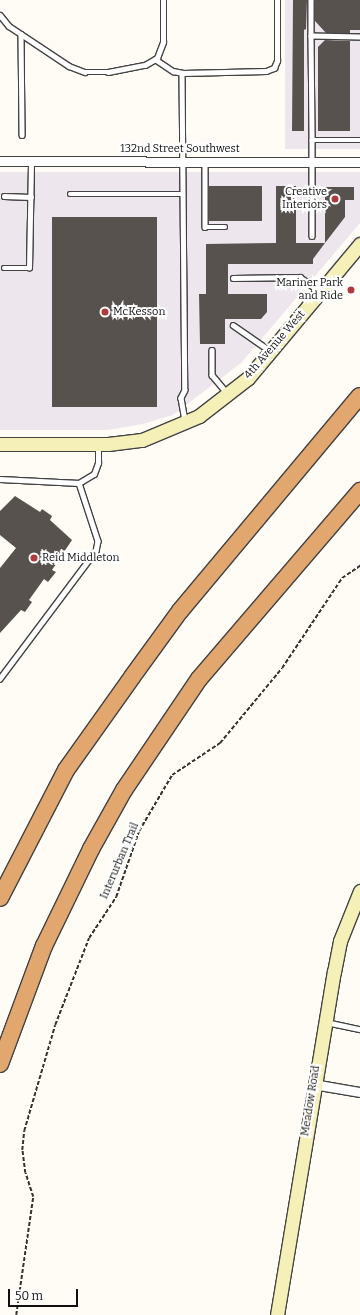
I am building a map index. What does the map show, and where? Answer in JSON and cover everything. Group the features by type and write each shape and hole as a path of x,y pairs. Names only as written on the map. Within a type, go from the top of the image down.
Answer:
{"highway":[{"path":"0,898 66,770 132,676 180,611 360,396"},
{"path":"0,1064 44,946 91,850 124,790 199,680 360,491"}],"street":[{"name":"132nd Street Southwest","path":"0,162 204,160 360,162"},
{"name":"4th Avenue West","path":"0,444 98,444 142,440 180,426 228,394 248,378 360,244"},
{"name":"Meadow Road","path":"277,1315 324,1022 340,941 360,891"},
{"path":"313,1084 360,1092"}],"lane":[{"path":"0,15 21,34 69,66 84,72 115,71 145,65 156,59 163,42 163,0"},
{"path":"156,59 173,71 182,73 266,71 274,68 277,61 277,0"},
{"path":"311,0 312,140 310,161 312,236"},
{"path":"21,34 22,135"},
{"path":"311,36 360,37"},
{"path":"180,426 181,398 185,390 182,73"},
{"path":"312,140 360,140"},
{"path":"204,160 205,227 225,227"},
{"path":"4,268 29,268 31,162"},
{"path":"70,194 183,194"},
{"path":"4,196 30,197"},
{"path":"233,278 300,277 320,292"},
{"path":"233,325 270,351"},
{"path":"212,350 212,375 228,394"},
{"path":"0,479 79,483 94,474 98,463 98,444"},
{"path":"0,679 96,551 98,542 79,483"},
{"path":"324,1022 360,1029"}],"path":[{"name":"Interurban Trail","path":"16,1315 30,1227 33,1197 25,1173 22,1150 24,1131 55,1025 89,938 116,896 139,831 172,775 220,743 282,668 342,578 360,566"}],"shaded area":[{"path":"285,0 360,0 360,149 285,149"},
{"path":"0,172 360,172 360,223 241,363 173,415 143,424 108,430 0,430"}],"building":[{"path":"293,0 307,0 306,29 304,30 304,131 292,131"},
{"path":"315,0 360,0 360,30 350,30 350,33 326,33 315,21"},
{"path":"325,40 350,41 350,131 318,131 318,47"},
{"path":"209,186 262,186 262,221 209,221"},
{"path":"276,186 296,186 296,243 325,243 313,259 313,264 228,264 228,294 267,294 267,312 261,319 225,319 225,344 200,344 199,294 206,294 206,244 276,243"},
{"path":"325,187 354,187 354,200 345,200 345,217 325,243"},
{"name":"McKesson","path":"52,217 157,217 157,407 52,407"},
{"name":"Reid Middleton","path":"15,496 40,512 42,509 52,516 50,520 72,540 52,570 56,572 48,582 44,579 29,600 32,602 25,612 21,610 0,633 0,568 16,548 0,535 0,511"}],"place":[{"name":"Creative Interiors","path":"335,199"},
{"name":"Mariner Park and Ride","path":"351,290"},
{"name":"McKesson","path":"105,312"},
{"name":"Reid Middleton","path":"34,558"}]}
